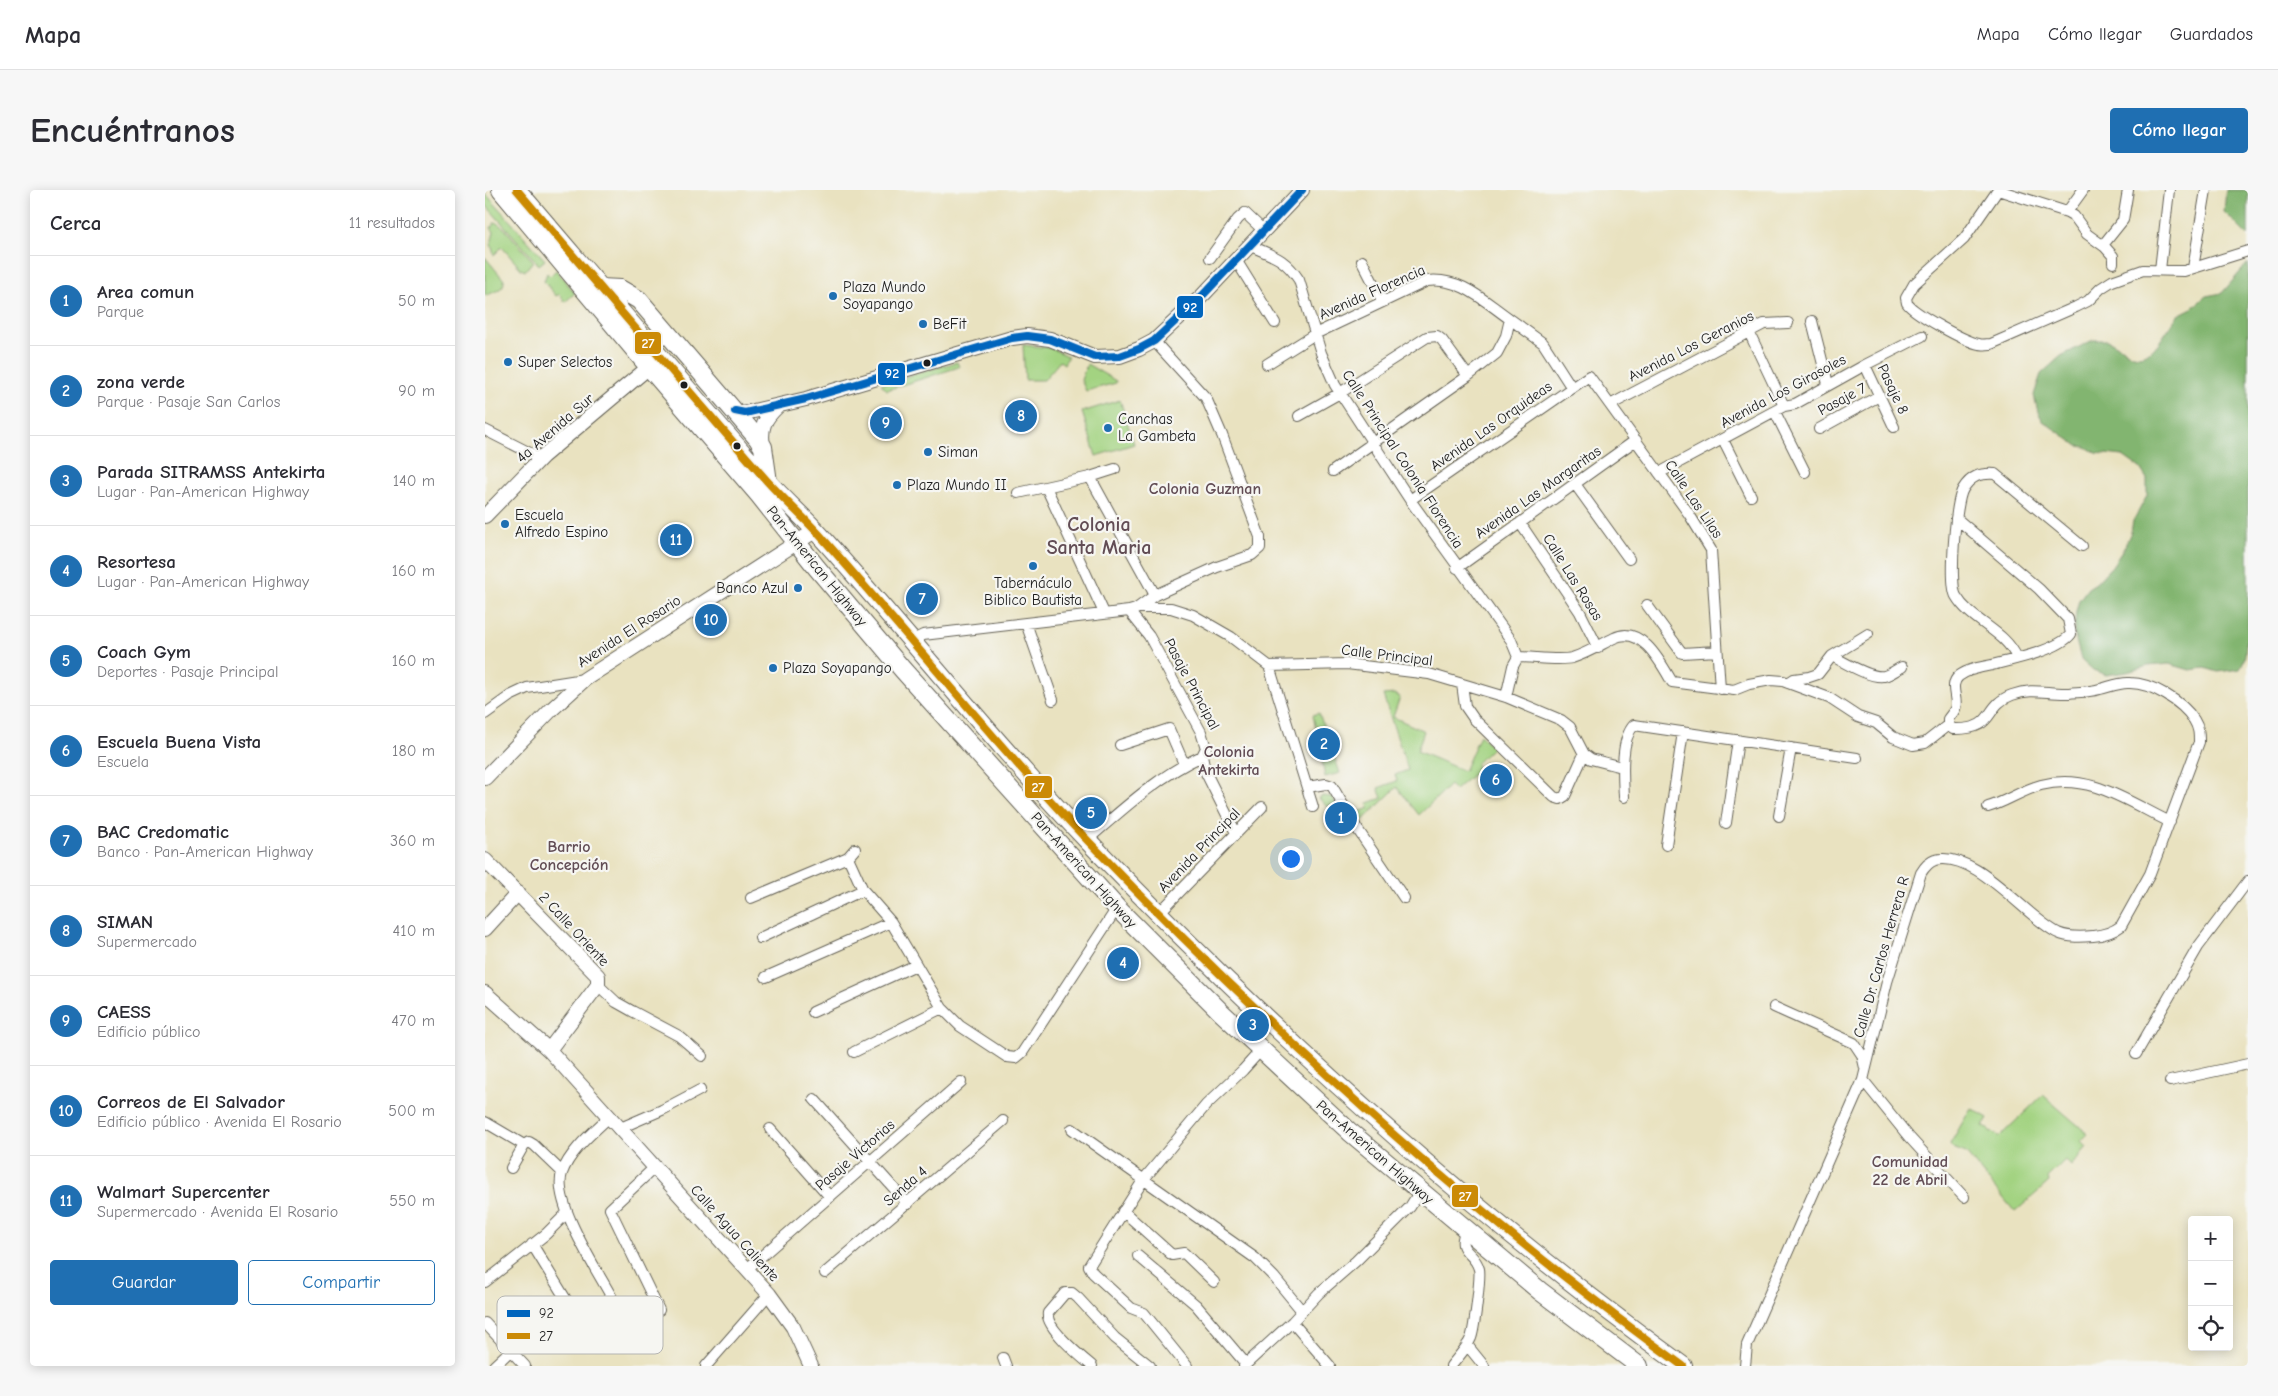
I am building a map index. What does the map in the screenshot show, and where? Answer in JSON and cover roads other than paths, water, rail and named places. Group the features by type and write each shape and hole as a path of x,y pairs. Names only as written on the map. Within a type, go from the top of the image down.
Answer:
{"highway":[{"name":"Pan-American Highway","path":"501,190 649,368 759,495 803,538 903,670 1117,908 1261,1050 1350,1132 1541,1291 1639,1366"},
{"name":"Pan-American Highway","path":"517,190 768,482 826,542 1011,756 1087,840 1159,913 1284,1037 1414,1154 1567,1280 1683,1366"},
{"path":"601,288 620,289 639,300 735,411 763,446 768,482"}],"street":[{"path":"735,411 745,413 779,405 1012,338 1027,336 1050,339 1082,353 1107,358 1139,349 1154,341 1203,295 1303,190"},
{"path":"2113,263 2113,256 2103,245 2087,234 2074,216 1999,190 1964,239 1914,284 1906,298 1907,303 1916,313 1969,340 1979,344 1991,344 2088,301 2101,288 2112,281 2143,270 2184,271 2248,251"},
{"path":"2067,212 2083,190"},
{"path":"2103,245 2123,220 2128,190"},
{"path":"2160,270 2169,190"},
{"path":"2193,268 2206,190"},
{"path":"1210,258 1238,219 1245,213 1264,230"},
{"name":"Calle Principal Colonia Florencia","path":"1251,246 1283,260 1292,269 1299,280 1321,353 1340,393 1409,500 1511,640 1518,657"},
{"path":"1236,260 1275,323"},
{"path":"1362,261 1383,302"},
{"name":"Avenida Florencia","path":"1267,364 1315,334 1427,281 1446,280 1467,288 1543,343 1572,388"},
{"path":"1333,471 1497,354 1506,336 1510,319"},
{"path":"1812,321 1828,384"},
{"name":"Avenida Los Geranios","path":"1610,404 1764,324 1788,323"},
{"path":"1749,332 1805,472"},
{"path":"1299,416 1340,393 1431,336 1442,340 1468,376"},
{"name":"Avenida Los Girasoles","path":"1659,473 1780,409 1795,404 1828,384 1922,336"},
{"path":"1132,610 1155,595 1217,567 1252,555 1260,548 1260,537 1222,435 1206,398 1154,341"},
{"name":"Pasaje 8","path":"1865,365 1894,427"},
{"name":"4a Avenida Sur","path":"485,516 543,456 649,368"},
{"name":"Avenida Las Orquideas","path":"1409,500 1589,376"},
{"name":"Calle Las Lilas","path":"1589,376 1689,514 1711,550 1720,689"},
{"name":"Pasaje 7","path":"1819,429 1879,396"},
{"path":"763,446 762,427 764,420 779,405"},
{"path":"485,430 534,455 543,456"},
{"name":"Avenida Las Margaritas","path":"1457,568 1636,440"},
{"path":"1723,440 1751,496"},
{"path":"1018,493 1090,477 1115,469"},
{"path":"2017,658 2012,648 1996,632 1977,619 1954,593 1952,579 1956,518 1962,491 1969,481 1981,473 1995,474 2082,546"},
{"path":"1090,477 1155,595"},
{"path":"1575,484 1629,559"},
{"path":"1045,487 1104,613"},
{"path":"1507,697 1513,666 1518,657 1570,658 1598,648 1616,637 1629,635 1641,640 1659,659 1672,682 1734,690 1771,680 1788,682 1829,698 1858,717 1876,723 1893,737 1913,745 1925,743 1948,724 1948,719 1955,710 1954,684 1958,677 1972,670 2017,658 2066,640 2071,634 2067,619 2039,589 1956,518"},
{"name":"Calle Las Rosas","path":"1520,523 1580,612 1598,648"},
{"name":"Avenida El Rosario","path":"485,778 551,710 585,679 803,538"},
{"path":"1647,605 1683,653 1717,651"},
{"path":"911,641 923,635 1132,610 1171,608 1193,615 1231,637 1269,666 1313,806"},
{"name":"Pasaje Principal","path":"1132,610 1149,636 1201,732 1206,748 1202,756 1205,771 1236,833"},
{"path":"1026,623 1053,700"},
{"path":"1788,682 1818,674 1833,656 1868,634"},
{"path":"1833,656 1875,675 1883,676 1902,667"},
{"name":"Calle Principal","path":"1269,666 1347,664 1429,674 1507,697 1561,720 1570,727 1584,754"},
{"path":"485,714 510,696 527,688 585,679"},
{"name":"Calle Dr. Carlos Herrera R","path":"1745,1366 1747,1345 1864,1076 1887,982 1921,873 1934,860 1948,860 1973,868 1992,881 2040,922 2060,934 2075,937 2106,934 2121,926 2150,874 2199,742 2199,730 2194,719 2182,707 2149,687 2129,682 2097,690 2053,693 2030,690 2000,701 1985,722 1976,727 1953,729 1948,724"},
{"path":"1462,684 1465,706 1474,719 1554,797 1560,799 1565,796 1584,754 1591,759 1622,766"},
{"path":"1624,797 1622,766 1629,731 1634,725 1857,758"},
{"path":"1120,745 1169,729 1184,764"},
{"path":"1666,845 1683,732"},
{"path":"1726,823 1738,740"},
{"path":"1779,816 1791,748"},
{"path":"1087,840 1161,779 1184,764 1202,756"},
{"path":"1988,807 2043,784 2081,782 2108,790 2170,822"},
{"path":"1307,787 1326,784 1332,786 1356,828 1404,898"},
{"name":"Avenida Principal","path":"1159,913 1262,807"},
{"path":"751,898 848,857 855,849"},
{"path":"848,857 863,890 891,922 942,1008 959,1026 1007,1057 1016,1058 1022,1053 1117,908"},
{"name":"2 Calle Oriente","path":"485,860 596,972 599,980 598,985 549,1050"},
{"path":"2136,1054 2197,947 2248,881"},
{"path":"760,938 863,890"},
{"path":"485,930 518,893"},
{"path":"767,977 891,922"},
{"path":"813,1012 916,965"},
{"path":"598,985 617,1002 679,1036 702,1056"},
{"name":"Calle Agua Caliente","path":"485,993 549,1050 608,1118 769,1294 793,1327 811,1366"},
{"path":"1774,1007 1854,1043 1862,1055 1864,1076 1909,1137 1964,1197"},
{"path":"854,1052 942,1008"},
{"path":"1187,1366 1144,1313 1131,1308 1089,1269 1089,1264 1144,1179 1206,1105 1261,1050"},
{"path":"2170,1081 2248,1064"},
{"name":"Pasaje Victorias","path":"747,1269 961,1082"},
{"path":"620,1130 700,1090"},
{"path":"814,1099 908,1204"},
{"path":"608,1118 585,1140 562,1172 559,1188 567,1213 610,1296"},
{"name":"Senda 4","path":"825,1273 1003,1121"},
{"path":"485,1122 524,1145"},
{"path":"770,1129 830,1197"},
{"path":"1071,1129 1255,1258 1274,1276 1302,1311"},
{"path":"511,1168 524,1145 529,1142 562,1172"},
{"path":"652,1296 610,1210 654,1168"},
{"path":"1139,1256 1196,1305 1245,1365 1292,1322 1319,1293 1356,1261 1410,1207 1420,1192"},
{"path":"1123,1211 1172,1255 1184,1253 1214,1282"},
{"path":"485,1282 567,1213"},
{"path":"1451,1366 1472,1336 1479,1269 1462,1246 1461,1240 1466,1230"},
{"path":"532,1244 564,1296"},
{"path":"1092,1366 1077,1354 1049,1322 1048,1312 1065,1292 1072,1293 1078,1298 1115,1338 1150,1366"},
{"path":"706,1366 769,1294"},
{"path":"1292,1322 1330,1366"},
{"path":"485,1323 497,1336"},
{"path":"1467,1345 1484,1366"},
{"path":"494,1366 507,1354"},
{"path":"513,1354 525,1366"}],"place":[{"name":"Plaza Mundo Soyapango","path":"833,296"},
{"name":"BeFit","path":"923,324"},
{"name":"Super Selectos","path":"508,362"},
{"name":"SIMAN","path":"1021,416"},
{"name":"CAESS","path":"886,423"},
{"name":"Canchas La Gambeta","path":"1108,428"},
{"name":"Siman","path":"928,452"},
{"name":"Plaza Mundo II","path":"897,485"},
{"name":"Escuela Alfredo Espino","path":"505,524"},
{"name":"Walmart Supercenter","path":"676,540"},
{"name":"Tabernáculo Biblico Bautista","path":"1033,566"},
{"name":"Banco Azul","path":"798,588"},
{"name":"BAC Credomatic","path":"922,599"},
{"name":"Correos de El Salvador","path":"711,620"},
{"name":"Plaza Soyapango","path":"773,668"},
{"name":"zona verde","path":"1324,744"},
{"name":"Escuela Buena Vista","path":"1496,780"},
{"name":"Coach Gym","path":"1091,813"},
{"name":"Area comun","path":"1341,818"},
{"name":"Resortesa","path":"1123,963"},
{"name":"Parada SITRAMSS Antekirta","path":"1253,1025"}],"district":[{"name":"Colonia Guzman","path":"1205,489"},
{"name":"Colonia Santa Maria","path":"1099,536"},
{"name":"Colonia Antekirta","path":"1229,761"},
{"name":"Barrio Concepción","path":"569,856"},
{"name":"Comunidad 22 de Abril","path":"1910,1171"}]}
